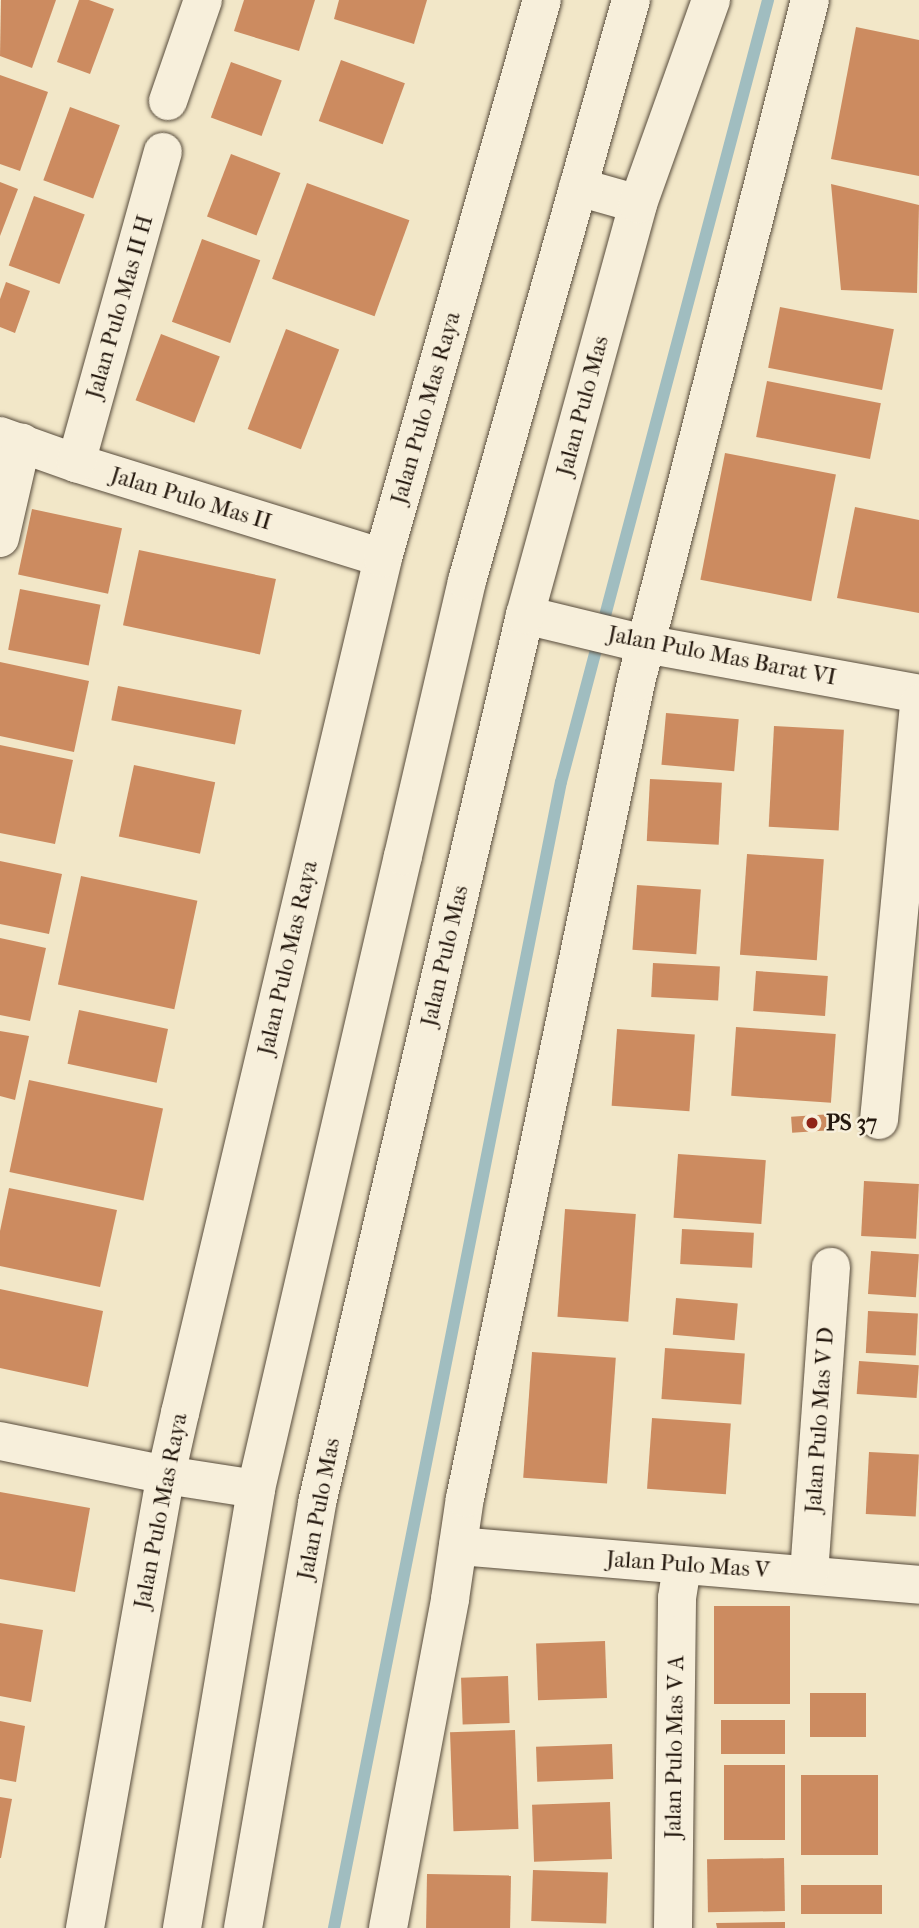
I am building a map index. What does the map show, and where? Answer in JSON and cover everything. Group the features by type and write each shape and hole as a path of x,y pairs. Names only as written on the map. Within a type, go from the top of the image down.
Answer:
{"street":[{"path":"168,101 202,0"},
{"name":"Jalan Pulo Mas Raya","path":"85,1928 172,1476 383,558 542,0"},
{"path":"182,1928 249,1488 467,581 631,0"},
{"name":"Jalan Pulo Mas","path":"243,1928 317,1503 638,204 711,0"},
{"path":"388,1928 467,1484 632,640 810,0"},
{"name":"Jalan Pulo Mas II H","path":"76,463 163,152"},
{"path":"578,187 638,204"},
{"path":"0,538 11,439"},
{"name":"Jalan Pulo Mas II","path":"11,439 76,463 383,558"},
{"name":"Jalan Pulo Mas Barat VI","path":"537,617 632,640 919,694"},
{"path":"879,1120 919,704"},
{"name":"Jalan Pulo Mas V D","path":"809,1574 831,1267"},
{"path":"0,1441 172,1476 249,1488"},
{"name":"Jalan Pulo Mas V","path":"458,1546 919,1585"},
{"name":"Jalan Pulo Mas V A","path":"673,1928 677,1598 682,1566"}],"building":[{"path":"1,0 56,0 32,68 0,56"},
{"path":"79,0 89,0 114,9 90,74 57,62"},
{"path":"244,0 315,0 299,51 234,31"},
{"path":"339,0 427,0 414,44 334,19"},
{"path":"856,27 919,40 919,176 831,159"},
{"path":"341,60 405,83 383,144 319,121"},
{"path":"231,62 282,80 262,136 211,117"},
{"path":"0,75 48,92 20,171 0,164"},
{"path":"70,107 120,125 93,198 43,180"},
{"path":"231,154 280,173 256,236 207,217"},
{"path":"0,182 18,189 0,236"},
{"path":"307,183 409,220 375,316 272,279"},
{"path":"831,184 919,205 917,293 841,290"},
{"path":"34,196 85,214 59,284 9,266"},
{"path":"202,239 260,260 230,343 172,322"},
{"path":"6,282 30,291 15,333 0,327 0,299"},
{"path":"780,307 894,329 882,390 768,368"},
{"path":"286,329 339,349 301,449 248,429"},
{"path":"161,334 220,357 194,423 136,400"},
{"path":"767,381 881,403 870,459 756,437"},
{"path":"725,453 836,475 811,601 700,580"},
{"path":"855,507 919,520 919,613 837,598"},
{"path":"32,509 122,528 108,594 18,575"},
{"path":"139,550 276,579 260,654 123,625"},
{"path":"20,589 100,605 89,666 8,650"},
{"path":"0,662 89,681 74,752 0,736"},
{"path":"118,686 242,710 235,744 111,720"},
{"path":"666,713 739,719 734,771 661,765"},
{"path":"774,726 844,730 839,831 769,827"},
{"path":"0,745 73,760 55,844 0,833"},
{"path":"134,765 215,782 200,854 119,836"},
{"path":"650,779 722,783 719,845 647,841"},
{"path":"747,854 824,859 817,960 740,955"},
{"path":"0,861 62,874 49,934 0,924"},
{"path":"81,876 197,901 174,1009 58,985"},
{"path":"637,885 701,889 696,954 632,950"},
{"path":"0,938 46,948 30,1021 0,1015"},
{"path":"653,963 720,967 718,1000 651,997"},
{"path":"756,971 828,976 825,1016 753,1011"},
{"path":"79,1010 168,1029 157,1083 68,1064"},
{"path":"736,1027 836,1034 831,1103 731,1096"},
{"path":"617,1029 695,1034 689,1111 612,1106"},
{"path":"0,1031 29,1036 15,1100 0,1096"},
{"path":"29,1080 163,1108 143,1200 9,1172"},
{"name":"PS 37","path":"832,1114 833,1130 792,1133 791,1117"},
{"path":"678,1154 766,1160 761,1224 674,1218"},
{"path":"864,1181 919,1184 916,1239 861,1236"},
{"path":"9,1188 117,1210 100,1287 0,1266 0,1231"},
{"path":"565,1209 636,1214 628,1322 557,1317"},
{"path":"682,1229 754,1233 752,1268 680,1264"},
{"path":"871,1251 919,1254 916,1297 868,1294"},
{"path":"0,1289 103,1311 88,1387 0,1368"},
{"path":"676,1298 738,1303 735,1340 673,1335"},
{"path":"868,1311 918,1314 916,1356 866,1353"},
{"path":"665,1348 745,1354 741,1404 661,1399"},
{"path":"532,1352 616,1358 607,1484 523,1478"},
{"path":"859,1361 919,1365 917,1398 857,1394"},
{"path":"652,1418 731,1424 726,1494 647,1489"},
{"path":"869,1452 919,1455 916,1517 866,1514"},
{"path":"0,1492 90,1508 75,1592 0,1579"},
{"path":"714,1606 790,1606 790,1704 714,1704"},
{"path":"0,1623 43,1630 31,1702 0,1696"},
{"path":"605,1641 607,1698 538,1700 536,1643"},
{"path":"508,1676 510,1723 463,1725 461,1678"},
{"path":"810,1693 866,1693 866,1737 810,1737"},
{"path":"721,1720 785,1720 785,1754 721,1754"},
{"path":"0,1721 25,1726 16,1782 0,1779"},
{"path":"515,1730 518,1829 453,1831 450,1732"},
{"path":"612,1744 613,1779 537,1782 536,1747"},
{"path":"724,1765 785,1765 785,1840 724,1840"},
{"path":"801,1775 878,1775 878,1855 801,1855"},
{"path":"0,1797 12,1799 1,1858 0,1858"},
{"path":"610,1802 612,1859 534,1862 532,1805"},
{"path":"784,1858 785,1911 708,1912 707,1859"},
{"path":"533,1870 608,1873 606,1924 531,1921"},
{"path":"427,1874 511,1875 510,1928 426,1928"},
{"path":"801,1885 882,1885 882,1914 801,1914"},
{"path":"785,1922 785,1928 717,1928 716,1923"}],"waterway":[{"path":"334,1928 561,782 768,0"}],"place":[{"name":"PS 37","path":"812,1123"}]}
